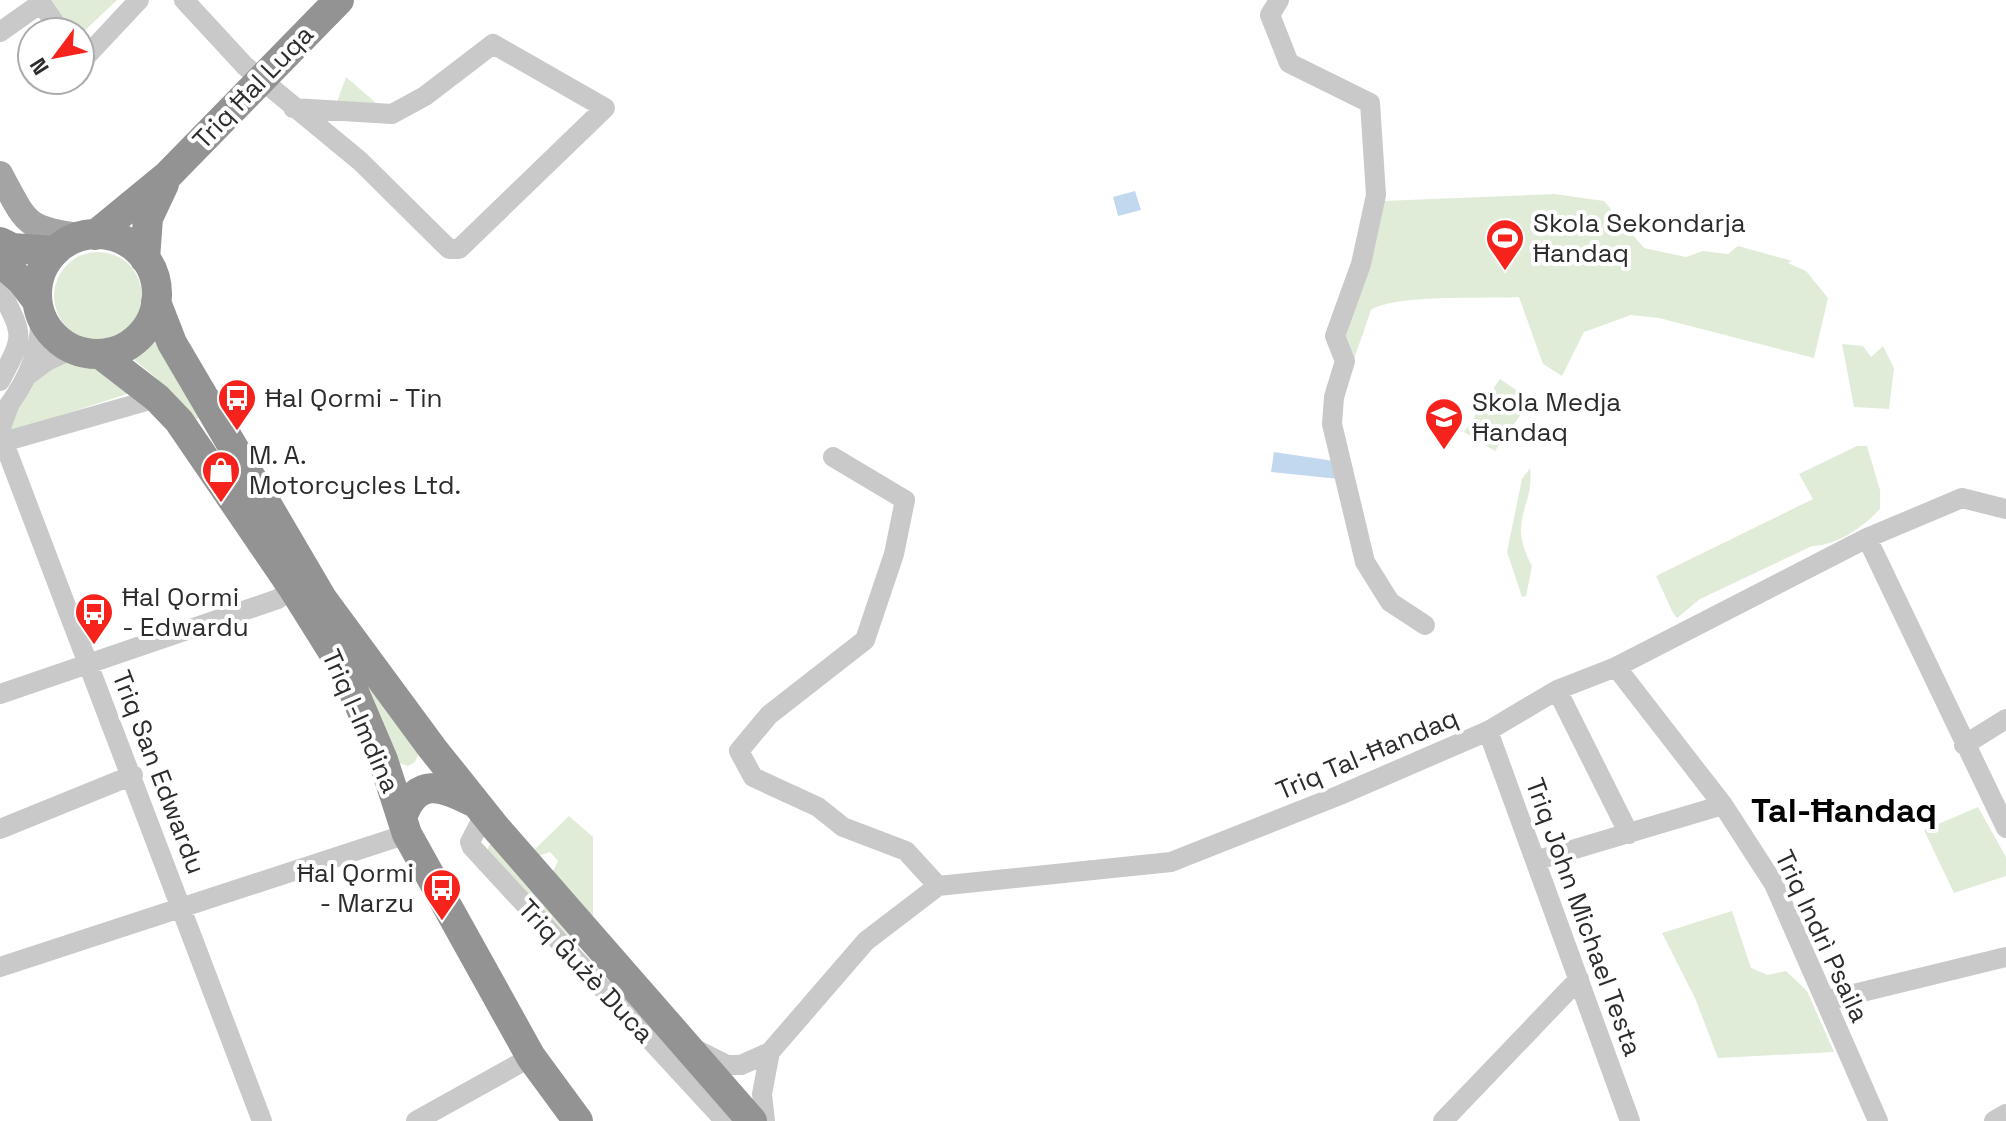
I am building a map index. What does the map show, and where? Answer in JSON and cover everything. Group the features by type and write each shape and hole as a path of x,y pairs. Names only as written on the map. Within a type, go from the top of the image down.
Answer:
{"highway":[{"name":"Triq Ħal Luqa","path":"88,236 168,175 339,0"},
{"name":"Triq Ħal Luqa","path":"145,259 148,218 168,175"},
{"path":"0,242 12,248 54,251 88,236 122,240 145,259 152,272 156,302 150,322 138,338 120,350 86,352 54,335 22,281 0,262"},
{"path":"39,308 38,280 54,251"},
{"name":"Triq Ġużè Duca","path":"156,302 172,343 323,600 479,808 752,1121"},
{"name":"Triq l-Imdina","path":"86,352 157,398 204,454 293,588 345,671 383,760 405,826 531,1057 578,1121"},
{"path":"383,760 393,772 401,776 410,774 425,764 432,748"},
{"path":"405,826 411,798 425,789 451,791 479,808"}],"main road":[{"path":"0,174 24,219 41,230 88,236"}],"street":[{"path":"96,45 139,0"},
{"path":"184,0 259,79 293,108 360,161 449,249 459,249 605,108 493,44 425,96 392,114 293,108"},
{"path":"1279,0 1270,15 1289,63 1370,103 1376,195 1361,264 1335,336 1345,361 1334,397 1332,424 1365,562 1390,602 1425,625"},
{"path":"0,32 40,1"},
{"path":"0,289 20,329 20,344 0,381"},
{"path":"39,308 42,339 26,376 4,412 2,443 157,398"},
{"path":"26,376 47,361 86,352"},
{"name":"Triq San Edwardu","path":"2,443 133,775 262,1121"},
{"path":"679,1038 710,1059 727,1065 741,1065 770,1052 866,941 938,886 906,851 843,827 818,807 753,777 739,751 769,715 865,640 894,554 905,500 833,457"},
{"name":"Triq Tal-Ħandaq","path":"938,886 1171,862 1340,795 1488,731 1557,690 1616,667 1867,538 1962,498 2006,509"},
{"path":"1867,538 2006,828"},
{"path":"0,694 278,599 293,588"},
{"name":"Triq Indrì Psaila","path":"1616,667 1723,805 1774,884 1878,1121"},
{"path":"1557,690 1629,834"},
{"path":"1964,745 2006,719"},
{"name":"Triq John Michael Testa","path":"1488,731 1538,860 1630,1121"},
{"path":"0,829 133,775"},
{"path":"1538,860 1723,805"},
{"name":"Triq Ġużè Duca","path":"479,808 470,842 472,847 715,1118"},
{"path":"0,967 184,909 405,826"},
{"path":"1825,1001 2006,957"},
{"path":"1443,1121 1579,979"},
{"path":"765,1121 762,1094 770,1052"},
{"path":"416,1121 531,1057"},
{"path":"1994,1121 2006,1114"}],"green space":[{"path":"49,0 117,0 96,20 96,16 60,16"},
{"path":"346,77 376,103 337,102"},
{"name":"Skola Sekondarja Ħandaq","path":"1554,194 1604,201 1644,248 1686,257 1703,251 1728,254 1738,246 1792,261 1788,263 1806,271 1828,298 1814,358 1659,318 1631,315 1584,332 1562,376 1543,364 1519,297 1419,299 1383,305 1371,310 1353,362 1339,333 1383,201"},
{"path":"98,252 123,259 135,271 142,296 135,321 123,333 98,340 73,333 61,321 54,296 61,271 73,259"},
{"path":"156,332 203,416 192,421 155,377 131,357"},
{"path":"1842,344 1863,346 1871,357 1883,346 1894,368 1889,409 1854,407"},
{"path":"67,359 96,365 133,392 7,433 34,375"},
{"path":"1500,379 1531,400 1495,451 1464,432"},
{"path":"1857,446 1867,446 1880,490 1880,509 1873,516 1840,539 1812,546 1700,599 1677,618 1656,576 1813,499 1799,474"},
{"path":"225,454 419,753 415,762 408,766 393,761"},
{"path":"1530,468 1521,536 1532,566 1526,596 1522,597 1507,552 1522,479"},
{"path":"1978,807 2006,857 2006,876 1954,893 1924,830"},
{"path":"569,816 593,837 593,920 552,874 558,861 550,852 536,857 532,852"},
{"path":"489,845 493,845 620,989 487,852"},
{"path":"1732,911 1751,968 1768,975 1786,971 1807,991 1834,1052 1718,1058 1695,998 1662,933"}],"water":[{"path":"1135,191 1141,210 1118,216 1113,197"},
{"path":"1274,452 1334,461 1339,479 1271,472"}],"place":[{"name":"Skola Sekondarja Ħandaq","path":"1505,272"},
{"name":"Ħal Qormi - Tin","path":"237,432"},
{"name":"Skola Medja Ħandaq","path":"1444,451"},
{"name":"M. A. Motorcycles Ltd.","path":"221,504"},
{"name":"Ħal Qormi - Edwardu","path":"94,646"},
{"name":"Ħal Qormi - Marzu","path":"442,922"}],"district":[{"name":"Tal-Ħandaq","path":"1844,810"}]}
